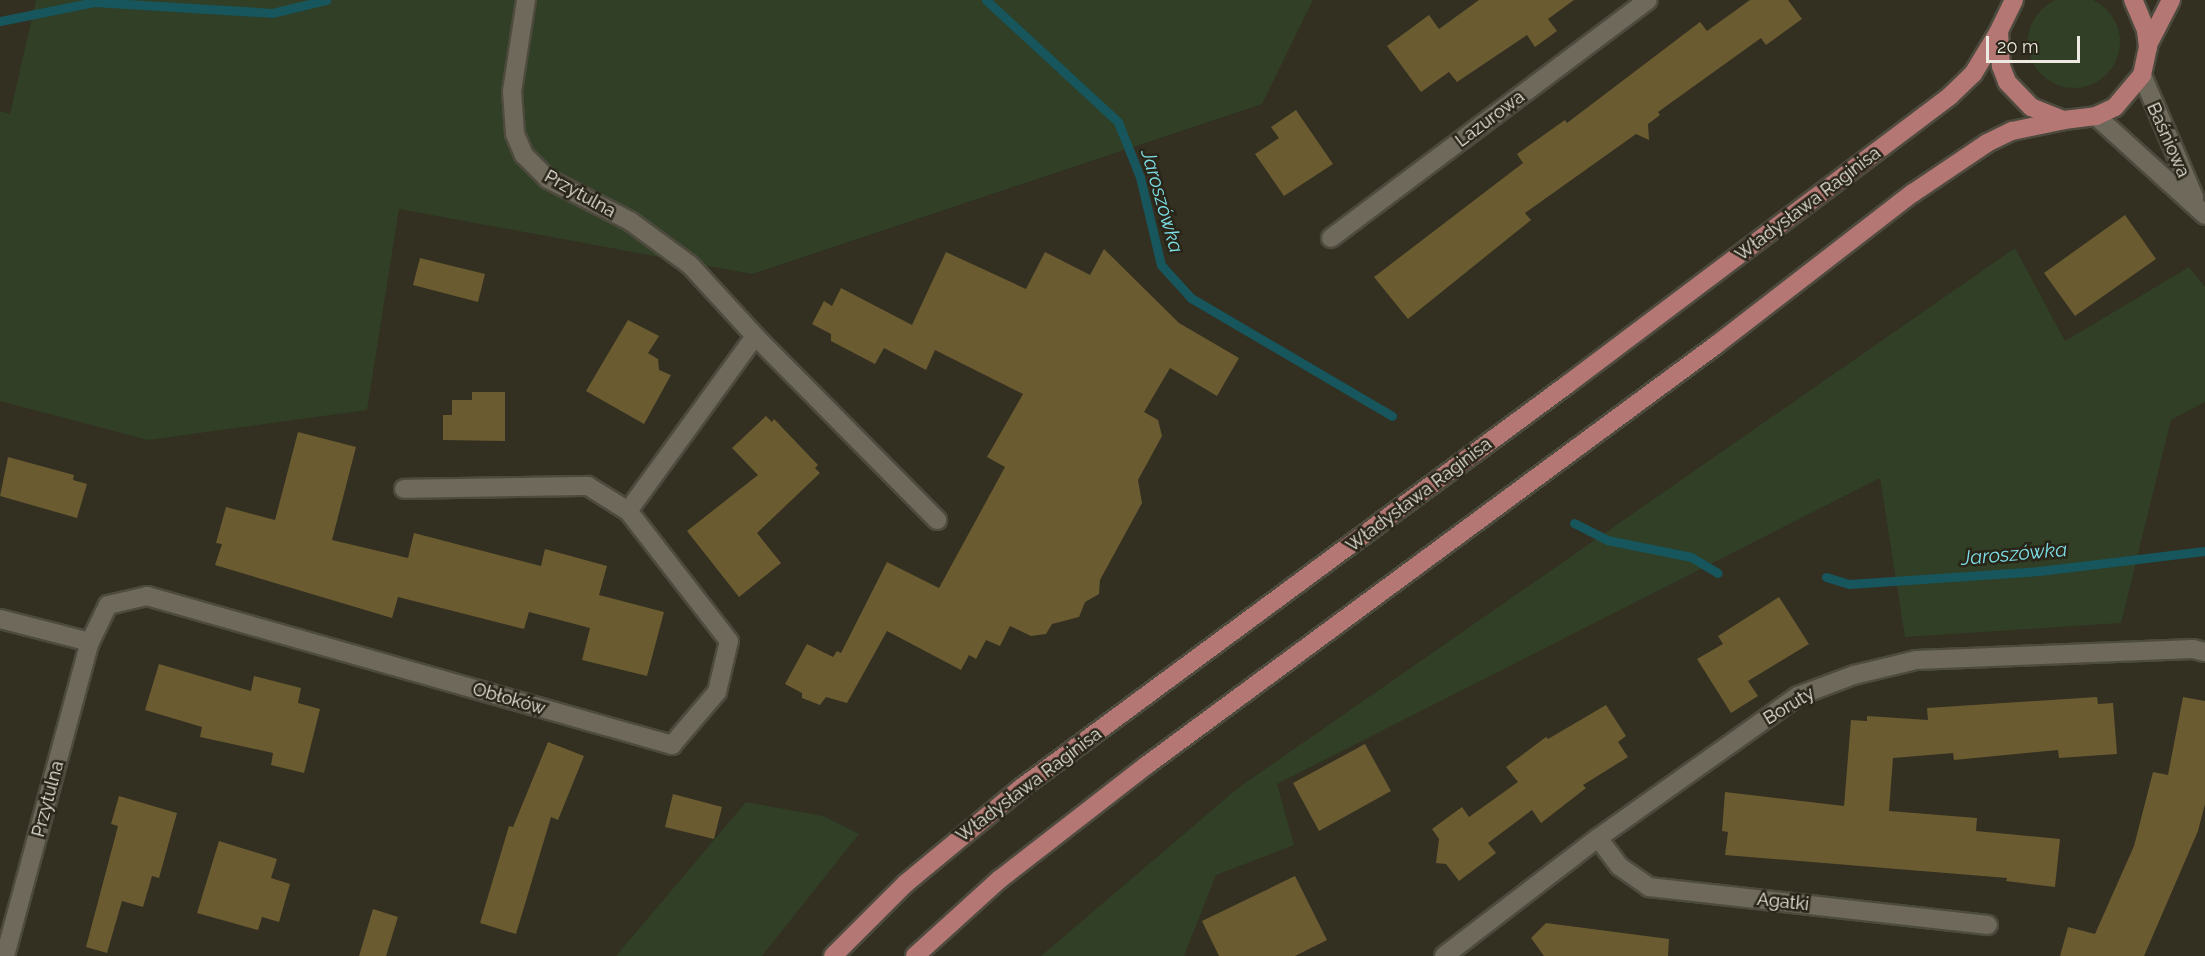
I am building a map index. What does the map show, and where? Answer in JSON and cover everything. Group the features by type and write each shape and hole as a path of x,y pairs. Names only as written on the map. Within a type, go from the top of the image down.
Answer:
{"main road":[{"name":"Władysława Raginisa","path":"833,956 905,884 1021,788 1540,405 1950,96 1973,74 1999,31 2013,0"},
{"path":"2133,0 2146,30 2148,46"},
{"path":"915,956 1000,879 1147,765 1716,345 1913,193 1987,143 2012,131 2096,116 2115,107 2142,75 2148,46 2171,0"},
{"path":"1999,31 2001,66 2007,82 2031,107 2064,120"}],"street":[{"name":"Przytulna","path":"526,0 512,91 515,134 524,155 548,180 630,221 690,265 755,336"},
{"name":"Lazurowa","path":"1331,238 1648,0"},
{"name":"Baśniowa","path":"2142,75 2201,210"},
{"name":"Baśniowa","path":"2096,116 2201,210"},
{"path":"628,511 755,336 937,520"},
{"name":"Obłoków","path":"90,642 108,605 147,596 672,745 717,692 729,641 628,511 588,486 404,489"},
{"path":"0,619 90,642"},
{"name":"Przytulna","path":"5,956 90,642"},
{"name":"Boruty","path":"1444,956 1598,838 1798,696 1854,675 1916,660 2193,649 2205,652"},
{"name":"Agatki","path":"1598,838 1619,866 1649,887 1988,925"}],"green space":[{"path":"2074,-4 2092,-1 2107,9 2117,24 2120,42 2117,60 2107,75 2092,85 2074,88 2056,85 2041,75 2031,60 2028,42 2031,24 2041,9 2056,-1"},
{"path":"36,0 1313,0 1262,104 752,274 399,209 367,410 148,440 0,401 0,111 10,114"},
{"path":"2015,248 2065,341 2189,267 2205,287 2205,402 2171,420 2121,623 1905,637 1880,478 1277,784 1294,845 1216,875 1184,956 1041,956 1238,788"},
{"path":"746,802 823,816 859,834 762,956 616,956"}],"building":[{"path":"1479,0 1574,0 1548,19 1557,31 1535,47 1527,35 1457,82 1449,72 1421,92 1387,46 1429,15 1439,29"},
{"path":"1750,0 1788,0 1802,19 1766,45 1761,38 1658,112 1660,115 1648,124 1649,140 1636,134 1525,213 1531,220 1408,319 1374,277 1523,163 1517,154 1565,120 1567,123 1700,22 1707,31"},
{"path":"1296,110 1333,164 1284,196 1255,154 1279,138 1271,127"},
{"path":"2125,215 2156,259 2075,316 2044,273"},
{"path":"1104,249 1179,323 1239,358 1217,396 1170,368 1144,412 1158,420 1162,436 1138,480 1142,503 1100,580 1099,594 1085,602 1079,617 1052,624 1046,634 1031,636 1010,626 1000,646 986,640 976,659 969,655 961,670 887,631 847,703 826,697 820,705 802,698 802,693 785,684 807,644 833,657 837,651 841,653 887,562 939,588 1005,467 987,457 1023,394 935,350 926,370 884,348 875,364 831,341 831,334 812,324 824,301 832,306 841,288 912,325 946,252 1026,289 1045,252 1090,275"},
{"path":"420,258 485,274 478,302 413,285"},
{"path":"628,320 659,336 648,353 658,359 659,370 671,375 644,424 586,391"},
{"path":"472,392 505,392 505,441 443,440 443,415 452,415 452,400 472,400"},
{"path":"766,416 772,422 774,419 818,465 815,468 820,473 757,533 781,563 739,597 687,531 758,475 732,448"},
{"path":"298,432 356,447 332,540 408,558 414,533 541,566 545,549 607,566 599,595 664,612 647,676 582,660 590,628 529,612 524,629 398,597 392,618 215,565 222,544 216,543 226,507 275,520"},
{"path":"8,457 74,475 73,480 87,484 77,518 0,496"},
{"path":"1779,597 1809,644 1748,681 1758,696 1731,713 1697,659 1723,644 1718,636"},
{"path":"159,664 251,691 254,676 301,688 298,703 320,709 304,773 271,765 273,753 200,737 202,727 145,710"},
{"path":"2097,697 2098,704 2113,703 2117,754 2059,758 2058,750 1954,760 1953,753 1893,758 1889,811 1977,818 1976,831 2060,839 2055,887 2006,881 2007,878 1725,855 1728,832 1722,831 1725,792 1844,806 1851,720 1867,721 1867,716 1928,720 1927,708"},
{"path":"2183,697 2205,701 2205,804 2198,831 2144,956 2060,956 2068,927 2095,934 2134,846 2153,772 2168,775"},
{"path":"1606,705 1626,736 1618,742 1628,757 1583,785 1586,788 1541,823 1532,810 1488,843 1496,853 1459,881 1446,864 1436,863 1439,839 1432,829 1462,807 1469,817 1518,782 1506,767 1546,737 1548,739"},
{"path":"548,742 584,756 558,820 551,817 516,934 480,923 509,826 513,827"},
{"path":"1365,744 1391,791 1319,831 1293,783"},
{"path":"673,794 722,807 714,839 665,827"},
{"path":"119,796 177,813 159,878 152,876 143,907 122,901 107,953 86,947 118,826 111,824"},
{"path":"219,841 277,859 271,878 290,884 279,922 262,917 258,930 197,913"},
{"path":"1295,876 1327,940 1295,956 1219,956 1202,921"},
{"path":"373,909 398,917 386,956 359,956"},
{"path":"1546,923 1669,939 1668,956 1544,956 1531,938"}],"waterway":[{"name":"Jaroszówka","path":"0,21 94,2 272,13 326,0"},
{"name":"Jaroszówka","path":"986,0 1118,122 1140,177 1161,265 1191,298 1392,416"},
{"path":"1574,523 1607,540 1691,557 1718,573"},
{"name":"Jaroszówka","path":"1826,577 1849,584 2039,571 2205,551"}]}
